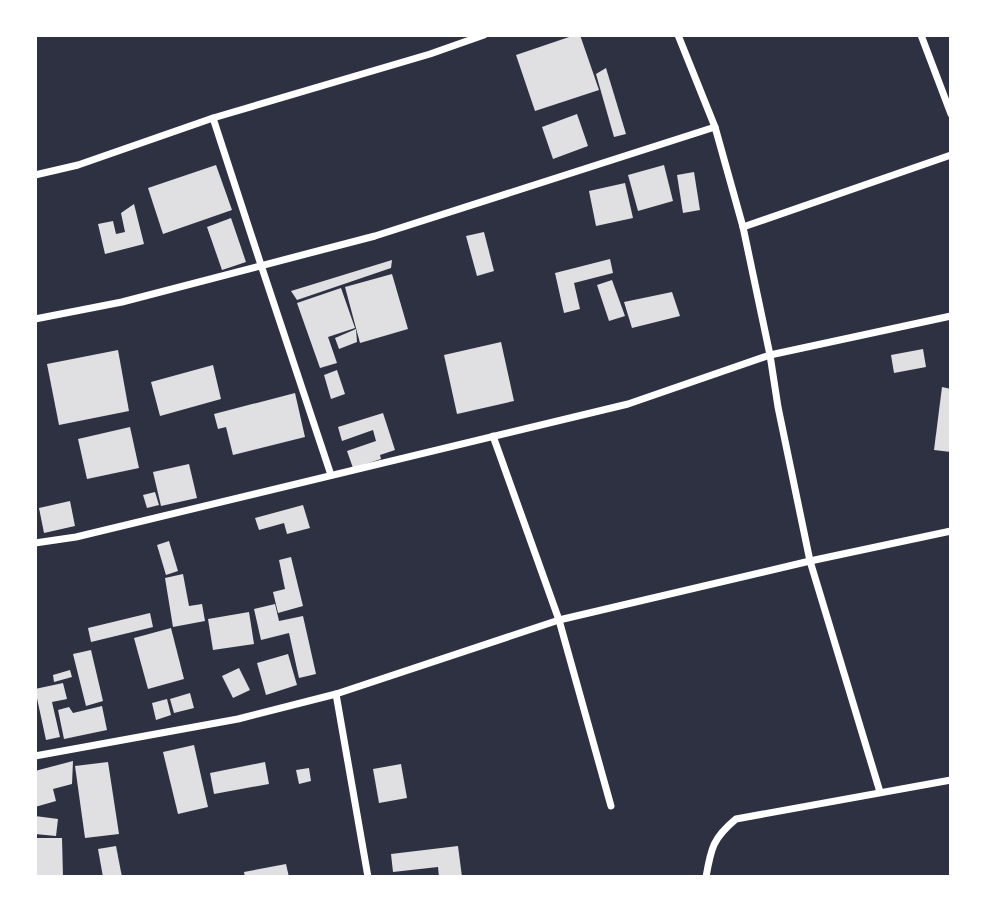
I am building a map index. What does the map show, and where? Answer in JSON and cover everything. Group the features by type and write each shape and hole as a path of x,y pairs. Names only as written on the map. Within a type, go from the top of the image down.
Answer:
{"street":[{"path":"35,175 78,165 213,118 430,54 484,35"},
{"path":"678,35 715,127 743,227 810,561 880,792"},
{"path":"921,35 951,114"},
{"path":"213,118 331,475"},
{"path":"35,319 122,302 375,236 715,127"},
{"path":"743,227 951,155"},
{"path":"35,543 76,537 628,404 770,355 951,316"},
{"path":"493,436 559,620 611,806"},
{"path":"35,756 238,719 336,694 559,620 951,531"},
{"path":"336,694 368,877"},
{"path":"706,877 712,847 722,830 736,819 951,780"}],"building":[{"path":"580,35 599,90 535,111 516,55"},
{"path":"606,68 626,134 614,137 596,74"},
{"path":"577,114 588,146 553,159 542,127"},
{"path":"216,165 232,210 163,234 148,188"},
{"path":"664,165 673,201 638,211 628,175"},
{"path":"694,172 700,210 683,213 677,175"},
{"path":"625,183 633,218 596,226 589,191"},
{"path":"134,204 144,244 105,254 98,224 113,221 116,234 125,232 121,213"},
{"path":"231,218 246,262 222,270 207,227"},
{"path":"484,232 494,271 477,276 466,236"},
{"path":"610,259 613,273 574,283 580,309 564,313 555,273"},
{"path":"392,260 391,268 297,300 291,291"},
{"path":"392,274 408,329 360,343 345,287"},
{"path":"612,280 625,316 609,321 597,285"},
{"path":"341,288 355,328 328,337 337,363 320,368 297,303"},
{"path":"672,292 680,316 632,328 624,302"},
{"path":"356,329 357,342 339,349 335,338"},
{"path":"501,342 514,401 457,414 444,355"},
{"path":"923,349 926,367 894,373 891,355"},
{"path":"118,350 129,411 59,425 47,364"},
{"path":"213,365 221,399 160,416 151,382"},
{"path":"337,370 345,394 331,399 324,375"},
{"path":"942,387 951,389 951,452 934,450"},
{"path":"295,393 305,437 233,455 226,427 218,429 214,414"},
{"path":"383,413 395,450 380,455 381,459 353,468 347,451 376,441 373,430 342,441 338,427"},
{"path":"130,427 139,468 87,479 78,439"},
{"path":"189,464 197,498 161,506 153,472"},
{"path":"155,492 159,505 147,508 143,495"},
{"path":"70,501 75,526 44,533 39,508"},
{"path":"303,505 310,528 287,534 284,523 259,530 255,518"},
{"path":"169,541 178,571 166,575 157,545"},
{"path":"291,557 303,606 278,613 273,592 285,589 279,560"},
{"path":"183,574 189,606 202,604 205,621 173,627 165,578"},
{"path":"275,604 279,621 303,616 316,674 299,678 289,633 261,640 254,609"},
{"path":"249,612 254,644 213,650 208,619"},
{"path":"150,613 153,627 91,642 88,628"},
{"path":"171,628 184,679 148,689 134,638"},
{"path":"91,650 103,701 86,706 73,654"},
{"path":"288,654 297,685 266,695 257,663"},
{"path":"239,668 250,690 233,698 222,676"},
{"path":"70,670 72,677 54,682 53,675"},
{"path":"63,683 67,699 52,702 60,737 46,740 35,689"},
{"path":"190,693 194,708 174,713 170,699"},
{"path":"167,699 171,715 156,720 152,703"},
{"path":"102,706 107,730 64,739 58,710 69,707 73,713"},
{"path":"194,745 208,807 178,814 163,752"},
{"path":"73,761 72,784 53,789 56,801 35,807 35,771"},
{"path":"108,762 119,834 85,838 75,766"},
{"path":"265,762 269,784 214,794 210,773"},
{"path":"401,764 407,798 379,803 373,769"},
{"path":"309,768 311,781 299,784 296,770"},
{"path":"35,816 58,819 56,836 35,834"},
{"path":"35,838 62,838 63,877 35,877"},
{"path":"116,846 122,877 103,877 98,849"},
{"path":"458,846 462,877 439,877 438,867 393,872 391,854"},
{"path":"286,864 289,877 245,877 244,872"}]}
